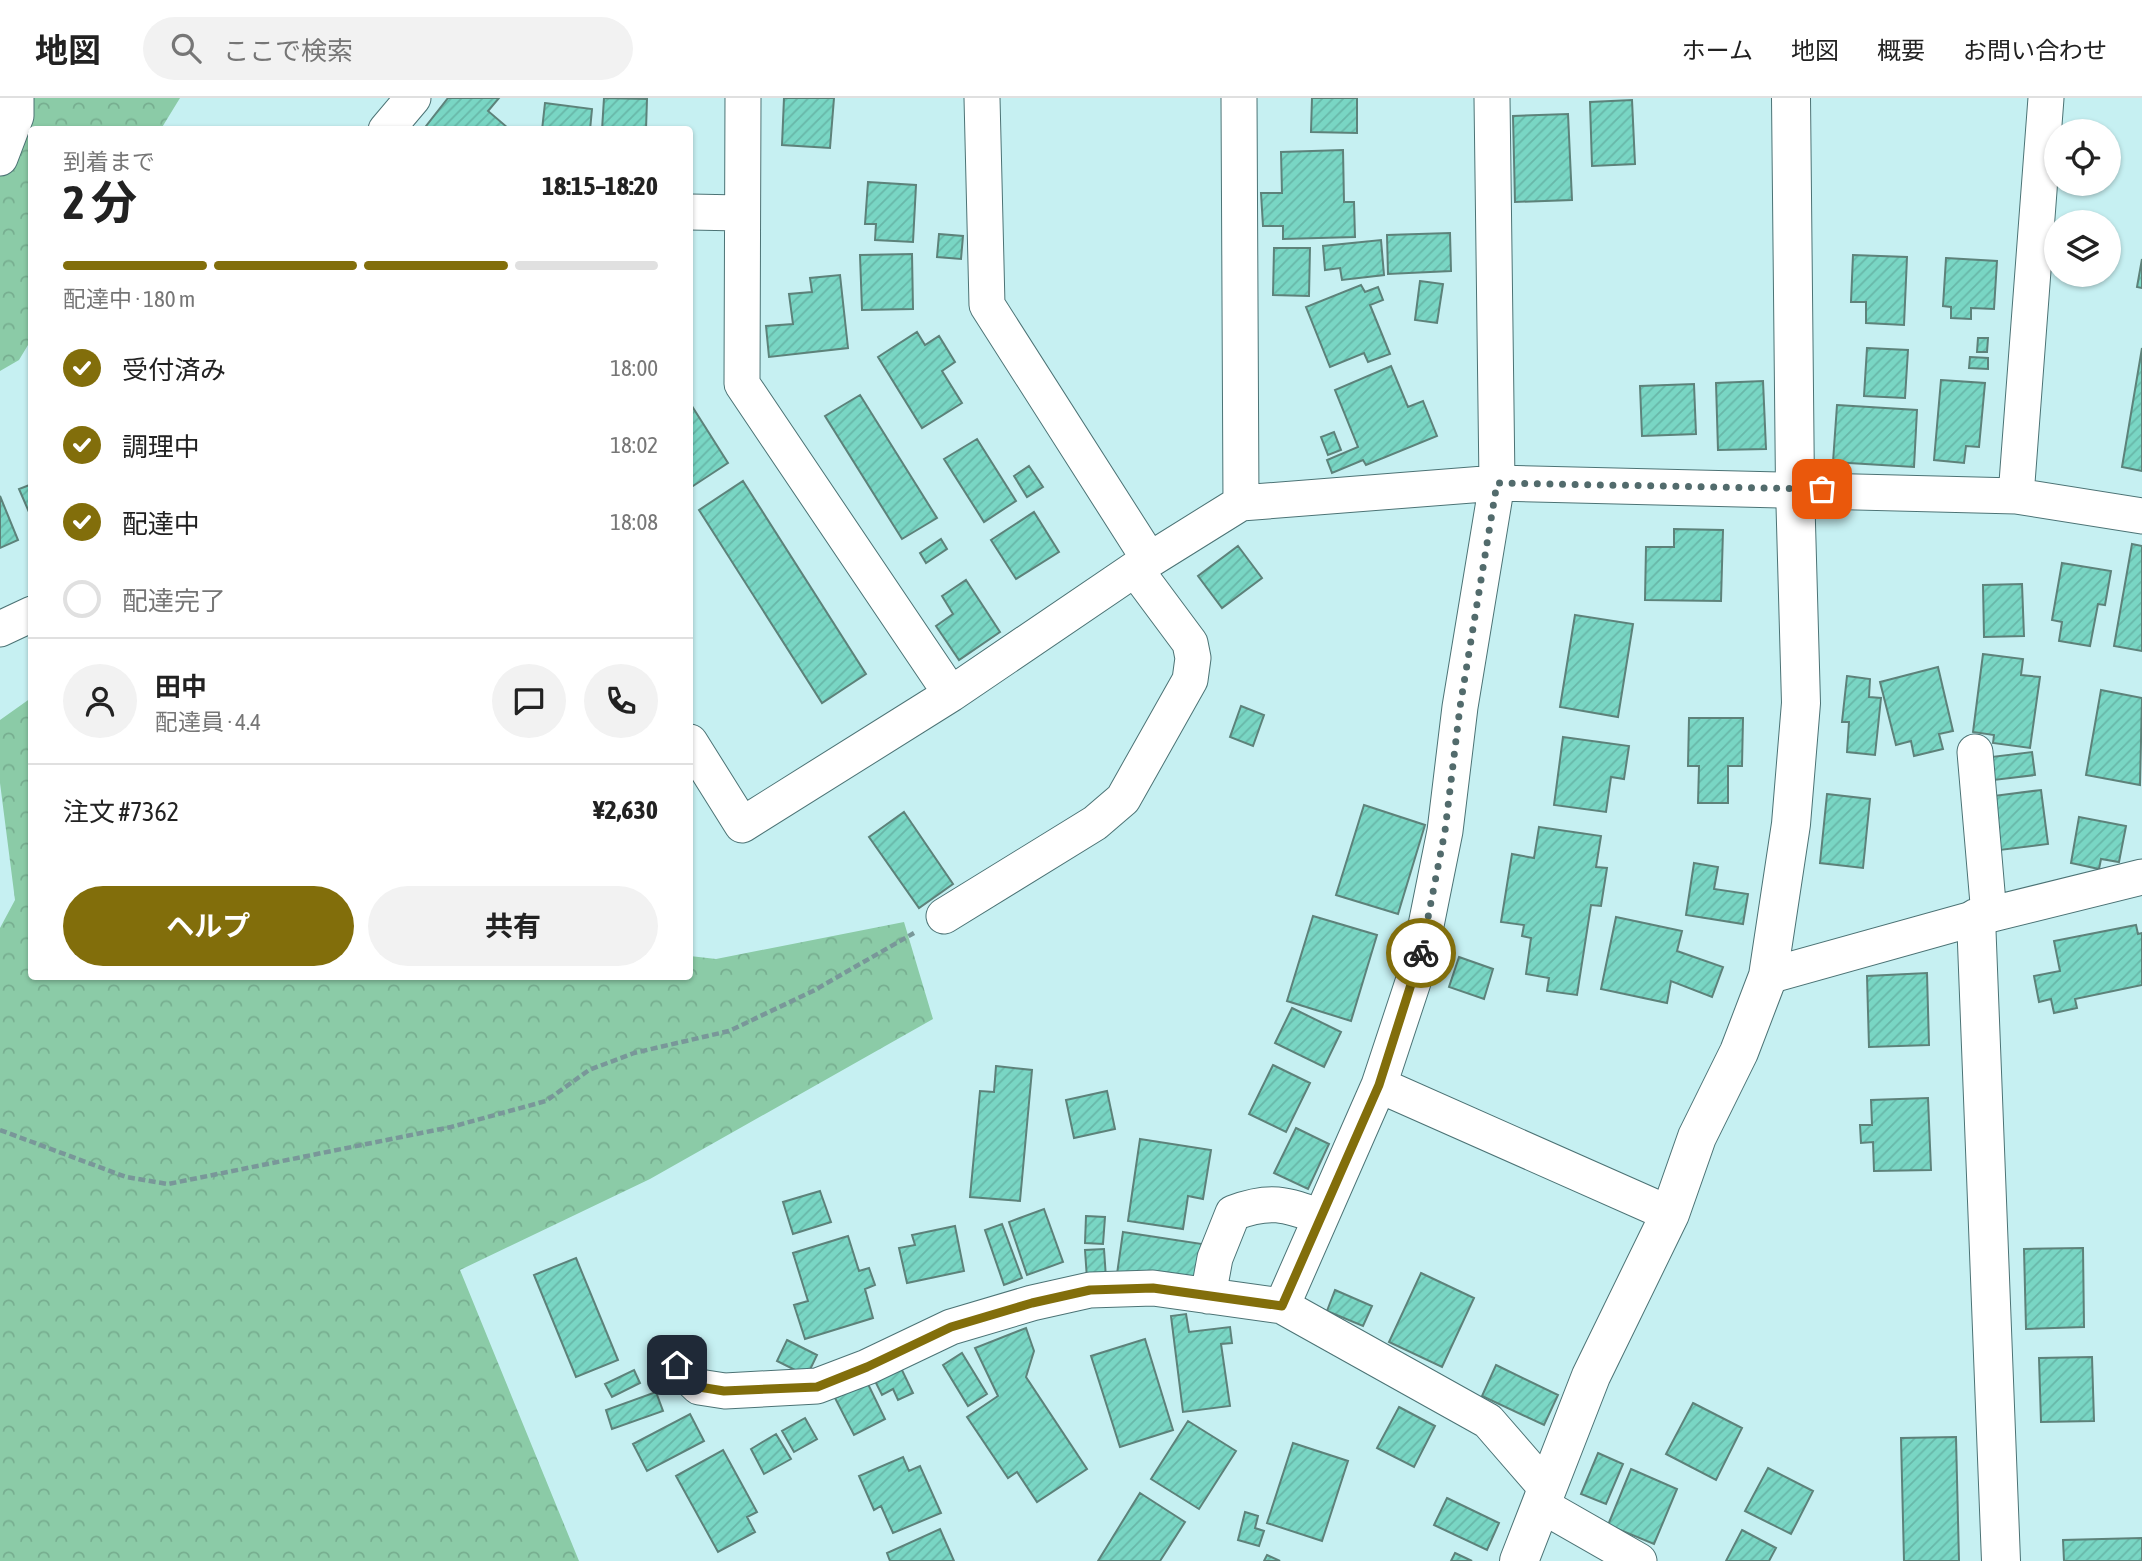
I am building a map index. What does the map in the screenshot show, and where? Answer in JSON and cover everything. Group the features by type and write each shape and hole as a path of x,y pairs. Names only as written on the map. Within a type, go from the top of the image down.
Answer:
{"street":[{"path":"0,158 16,116 16,98"},
{"path":"389,126 413,98"},
{"path":"743,98 742,384 951,694"},
{"path":"944,916 1095,823 1124,799 1190,680 1194,658 1190,643 987,305 982,98"},
{"path":"1239,98 1241,503"},
{"path":"1282,1306 1379,1085 1417,970 1443,844 1460,707 1497,483 1492,98"},
{"path":"1519,1561 1591,1376 1670,1214 1697,1138 1739,1052 1768,976 1789,837 1801,703 1795,488 1791,98"},
{"path":"2015,496 2046,98"},
{"path":"693,212 741,214"},
{"path":"693,747 743,825 951,694 1142,564 1241,503 1497,483 1795,488 2015,496 2142,516"},
{"path":"0,629 28,616"},
{"path":"1975,752 1983,916 2001,1561"},
{"path":"1768,976 2140,871"},
{"path":"1379,1085 1670,1214"},
{"path":"1208,1296 1215,1258 1233,1213 1255,1204 1283,1203 1321,1217"},
{"path":"677,1365 699,1387 724,1391 817,1387 867,1367 951,1327 1032,1303 1090,1290 1125,1287 1282,1306 1488,1421 1544,1497 1639,1561"}],"path":[{"path":"0,1130 126,1177 168,1184 451,1127 546,1101 589,1070 634,1053 729,1031 813,991 944,916"}],"green space":[{"path":"0,98 180,98 163,126 28,126 28,345 19,360 0,371"},
{"path":"28,700 28,980 693,980 693,956 716,959 904,922 933,1019 650,1179 460,1270 579,1561 0,1561 0,928 15,900 0,783 0,720"}],"building":[{"path":"448,98 499,98 488,111 506,126 426,126"},
{"path":"604,98 647,99 646,126 602,126"},
{"path":"784,98 834,98 830,148 782,145"},
{"path":"1312,98 1357,98 1357,133 1311,132"},
{"path":"1632,100 1635,164 1592,166 1590,102"},
{"path":"545,103 592,109 590,126 542,126"},
{"path":"1568,114 1572,200 1515,202 1513,116"},
{"path":"1343,150 1344,202 1354,202 1355,237 1283,239 1283,226 1263,226 1261,193 1282,193 1281,152"},
{"path":"868,182 916,185 913,242 875,240 876,224 865,224"},
{"path":"1450,233 1451,271 1388,274 1387,235"},
{"path":"939,234 963,236 961,259 937,257"},
{"path":"1381,240 1384,275 1342,280 1340,268 1325,270 1323,246"},
{"path":"1274,248 1310,248 1309,296 1273,295"},
{"path":"912,254 913,309 862,310 860,255"},
{"path":"1853,255 1907,257 1904,325 1866,323 1866,302 1851,302"},
{"path":"1946,258 1997,261 1994,309 1971,308 1971,319 1951,318 1951,307 1943,306"},
{"path":"2142,259 2142,288 2137,287"},
{"path":"840,275 848,348 769,357 766,326 793,324 789,294 812,292 810,278"},
{"path":"1420,281 1443,284 1437,323 1415,320"},
{"path":"1361,285 1365,292 1378,287 1383,300 1370,305 1390,354 1368,362 1364,353 1330,367 1306,307"},
{"path":"917,332 925,345 939,336 955,362 942,371 962,403 922,428 878,357"},
{"path":"1978,338 1988,338 1987,352 1977,352"},
{"path":"1867,348 1908,350 1905,398 1864,396"},
{"path":"2142,348 2142,471 2122,467"},
{"path":"1970,357 1988,358 1988,369 1969,368"},
{"path":"1391,366 1408,407 1423,401 1437,436 1366,465 1363,460 1332,473 1327,460 1358,447 1335,390"},
{"path":"1941,380 1985,383 1979,447 1966,446 1964,463 1934,460"},
{"path":"1763,381 1766,449 1718,450 1716,383"},
{"path":"1694,384 1696,434 1642,436 1640,386"},
{"path":"860,395 937,518 902,539 825,416"},
{"path":"1837,405 1917,410 1914,467 1833,462"},
{"path":"693,408 728,463 693,486"},
{"path":"1334,432 1341,450 1328,455 1321,437"},
{"path":"977,439 1016,501 984,522 944,459"},
{"path":"1029,466 1043,487 1027,497 1014,476"},
{"path":"743,481 866,674 822,703 699,510"},
{"path":"28,486 28,510 19,489"},
{"path":"0,496 18,540 0,548"},
{"path":"1034,512 1059,552 1016,579 991,540"},
{"path":"1674,529 1723,530 1721,601 1645,600 1646,547 1674,547"},
{"path":"941,539 947,549 926,563 920,553"},
{"path":"2132,544 2142,546 2142,651 2114,646"},
{"path":"1238,546 1262,578 1222,608 1198,576"},
{"path":"2062,563 2111,571 2105,605 2098,604 2090,646 2059,641 2062,622 2052,620"},
{"path":"966,580 1000,632 959,660 936,626 953,614 942,596"},
{"path":"2022,584 2024,636 1984,637 1983,585"},
{"path":"1575,615 1633,624 1618,717 1560,707"},
{"path":"1983,654 2023,659 2021,675 2040,677 2030,748 1993,743 1994,735 1973,732"},
{"path":"1938,667 1953,731 1939,734 1943,749 1914,756 1911,741 1896,745 1880,682"},
{"path":"1847,676 1870,679 1869,697 1881,698 1875,755 1847,752 1849,722 1842,722"},
{"path":"2101,690 2142,698 2140,785 2086,775"},
{"path":"1241,706 1264,715 1253,746 1230,737"},
{"path":"1689,718 1743,718 1742,766 1728,766 1728,803 1698,803 1699,766 1688,766"},
{"path":"1563,737 1629,746 1624,779 1611,777 1606,812 1554,805"},
{"path":"2032,752 2035,775 1994,780 1991,757"},
{"path":"2041,790 2048,844 2000,850 1993,796"},
{"path":"1827,794 1870,799 1863,868 1820,863"},
{"path":"1364,805 1425,825 1398,914 1336,895"},
{"path":"904,812 953,884 919,908 869,837"},
{"path":"2079,817 2126,826 2119,862 2101,859 2099,869 2071,863"},
{"path":"1539,827 1601,836 1596,867 1607,868 1601,906 1591,905 1577,995 1547,991 1549,978 1526,974 1531,938 1522,936 1524,925 1501,922 1512,854 1534,858"},
{"path":"1694,863 1718,867 1714,889 1748,894 1743,924 1686,915"},
{"path":"1313,916 1377,935 1351,1021 1287,1001"},
{"path":"1616,917 1682,931 1677,951 1723,967 1712,997 1671,981 1667,1003 1601,989"},
{"path":"2136,925 2138,934 2142,933 2142,985 2075,999 2077,1008 2054,1013 2051,999 2039,1002 2034,976 2060,971 2054,941"},
{"path":"1459,957 1493,969 1484,999 1449,987"},
{"path":"1927,973 1929,1045 1869,1047 1867,976"},
{"path":"1292,1008 1341,1032 1324,1067 1275,1043"},
{"path":"1273,1065 1310,1083 1286,1132 1249,1114"},
{"path":"996,1066 1032,1070 1020,1201 970,1197 980,1091 994,1092"},
{"path":"1107,1091 1115,1129 1074,1138 1066,1100"},
{"path":"1928,1098 1931,1170 1874,1171 1873,1142 1861,1143 1860,1125 1872,1125 1871,1100"},
{"path":"1296,1128 1329,1144 1308,1189 1274,1173"},
{"path":"1140,1139 1211,1150 1203,1199 1188,1196 1183,1229 1128,1221"},
{"path":"820,1191 831,1222 793,1234 783,1202"},
{"path":"1044,1209 1063,1262 1027,1275 1009,1222"},
{"path":"1086,1216 1105,1217 1103,1244 1085,1243"},
{"path":"1002,1224 1022,1278 1004,1285 985,1230"},
{"path":"955,1226 964,1271 907,1283 899,1248 915,1245 912,1235"},
{"path":"1123,1232 1202,1244 1195,1285 1117,1274"},
{"path":"848,1236 859,1271 869,1268 875,1285 865,1289 873,1318 805,1339 794,1305 808,1301 793,1253"},
{"path":"2083,1248 2084,1327 2026,1329 2024,1249"},
{"path":"1104,1249 1106,1278 1087,1279 1085,1250"},
{"path":"576,1258 618,1360 576,1377 534,1275"},
{"path":"1421,1273 1474,1298 1442,1367 1389,1342"},
{"path":"1335,1290 1372,1306 1363,1326 1327,1311"},
{"path":"1186,1314 1189,1332 1230,1327 1232,1343 1221,1344 1230,1406 1183,1412 1171,1316"},
{"path":"1026,1328 1034,1351 1026,1377 1087,1469 1037,1502 1017,1472 1008,1478 967,1417 998,1396 975,1348"},
{"path":"1145,1339 1173,1430 1120,1447 1091,1356"},
{"path":"787,1340 817,1355 807,1376 777,1361"},
{"path":"962,1353 987,1394 968,1406 943,1365"},
{"path":"2092,1357 2094,1421 2041,1422 2039,1358"},
{"path":"1496,1365 1558,1395 1544,1425 1482,1396"},
{"path":"900,1366 913,1393 898,1400 893,1389 882,1395 874,1379"},
{"path":"634,1370 640,1383 612,1397 605,1384"},
{"path":"867,1382 885,1419 854,1435 835,1398"},
{"path":"656,1392 663,1411 612,1429 606,1410"},
{"path":"1693,1403 1742,1428 1716,1480 1666,1454"},
{"path":"1399,1407 1435,1426 1414,1467 1377,1448"},
{"path":"690,1414 704,1441 647,1471 633,1444"},
{"path":"805,1418 817,1439 794,1452 782,1431"},
{"path":"1188,1421 1236,1451 1199,1509 1151,1479"},
{"path":"776,1434 791,1459 764,1474 751,1449"},
{"path":"1956,1437 1959,1561 1904,1561 1901,1438"},
{"path":"1293,1443 1348,1461 1322,1541 1267,1523"},
{"path":"723,1450 757,1512 747,1517 755,1532 718,1552 676,1476"},
{"path":"1598,1453 1623,1464 1606,1504 1581,1494"},
{"path":"903,1457 909,1471 920,1466 941,1513 893,1533 881,1506 874,1510 859,1476"},
{"path":"1768,1468 1813,1491 1791,1534 1745,1511"},
{"path":"1631,1469 1677,1489 1654,1544 1608,1525"},
{"path":"1140,1493 1185,1522 1160,1561 1098,1561"},
{"path":"1447,1498 1499,1523 1487,1550 1434,1525"},
{"path":"1245,1512 1258,1516 1255,1528 1264,1531 1259,1546 1238,1540"},
{"path":"940,1529 954,1561 890,1561 887,1553"},
{"path":"1742,1530 1776,1548 1769,1561 1726,1561"},
{"path":"2142,1538 2142,1561 2064,1561 2063,1540"},
{"path":"1455,1553 1472,1561 1451,1561"},
{"path":"1267,1555 1280,1561 1264,1561"}],"way so far":[{"path":"1421,953 1445,831 1460,707 1497,483 1822,489"}],"route":[{"path":"677,1365 699,1387 724,1391 817,1387 867,1367 951,1327 1032,1303 1090,1290 1153,1288 1241,1298 1282,1306 1379,1085 1421,953"}]}
